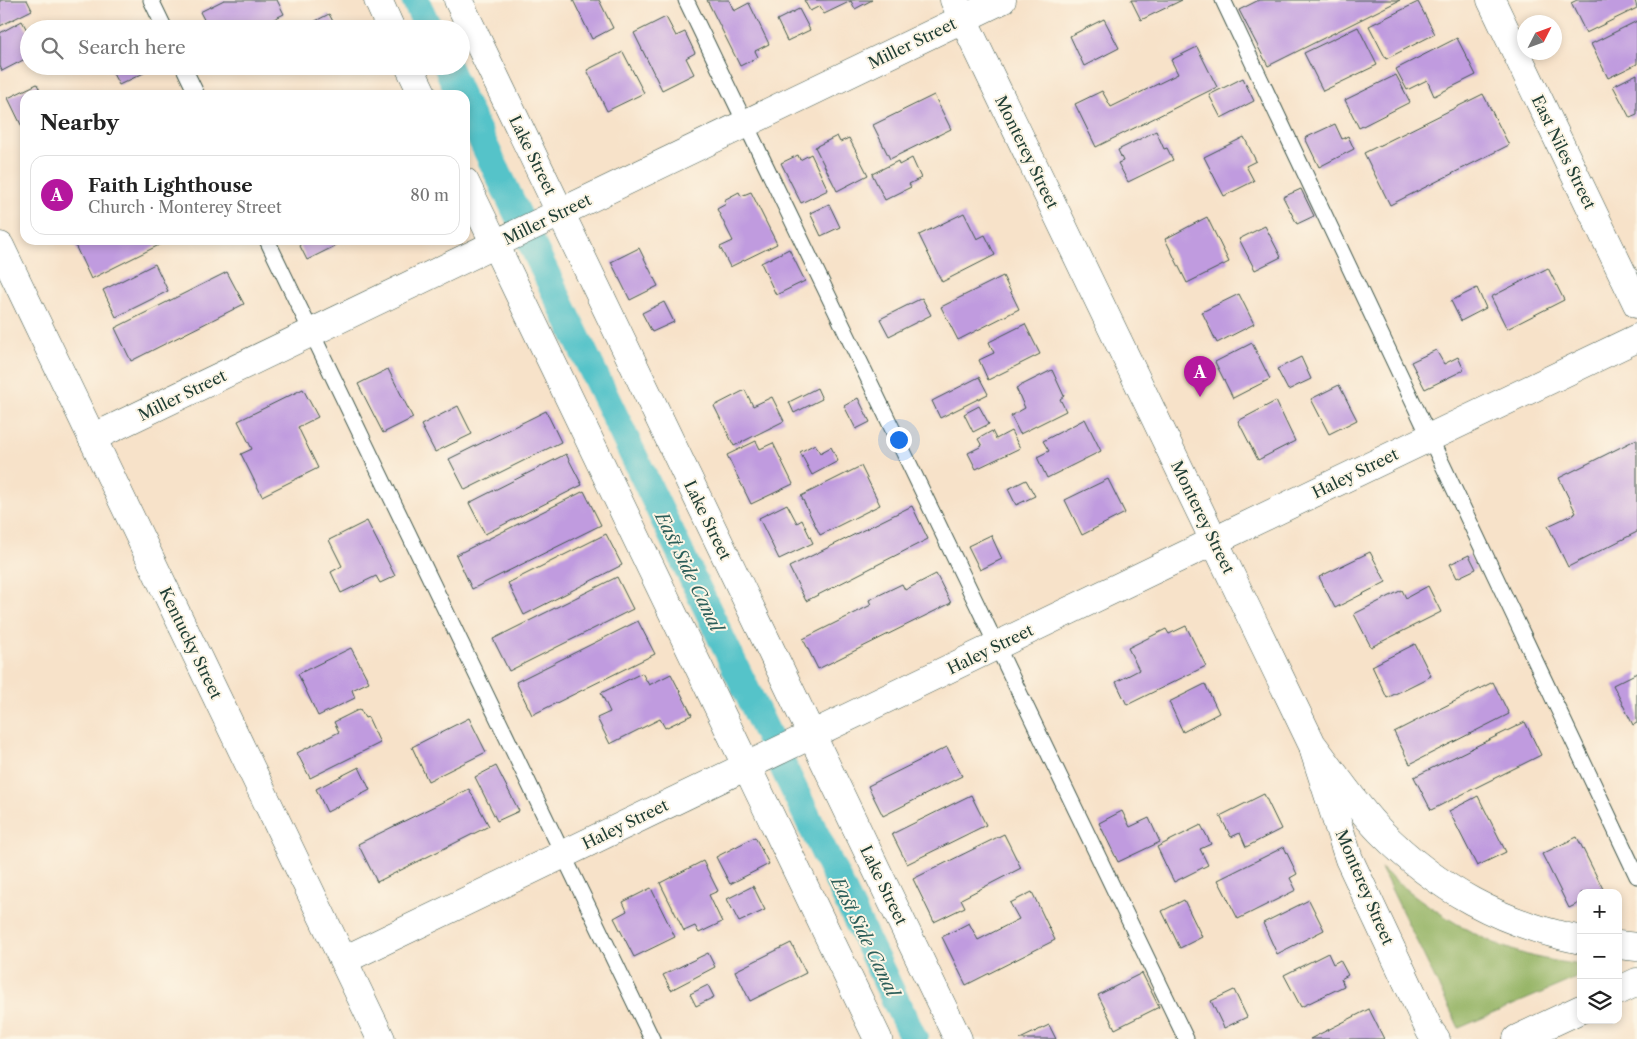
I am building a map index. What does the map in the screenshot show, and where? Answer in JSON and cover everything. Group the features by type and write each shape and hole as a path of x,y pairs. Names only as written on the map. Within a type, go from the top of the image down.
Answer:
{"street":[{"path":"378,0 388,20"},
{"name":"Lake Street","path":"458,0 468,20"},
{"name":"Miller Street","path":"92,438 745,123 959,9 1002,0"},
{"name":"East Niles Street","path":"1491,0 1637,304"},
{"name":"Monterey Street","path":"959,9 1312,744 1349,859 1430,1031 1436,1039"},
{"name":"Lake Street","path":"470,25 958,1039"},
{"path":"414,75 421,90"},
{"path":"470,192 878,1039"},
{"name":"Kentucky Street","path":"0,246 381,1039"},
{"name":"Haley Street","path":"344,960 1637,338"},
{"path":"1312,744 1379,830 1418,866 1457,894 1502,917 1550,934 1577,939"},
{"path":"1622,946 1637,948"},
{"path":"1622,989 1637,982"},
{"path":"1517,1039 1577,1011"}],"lane":[{"path":"151,0 161,20"},
{"path":"686,0 1186,1039"},
{"path":"1223,0 1637,876"},
{"path":"187,75 195,90"},
{"path":"269,245 652,1039"}],"green space":[{"path":"1381,868 1429,906 1483,938 1521,953 1543,959 1577,964 1577,978 1459,1028"}],"building":[{"path":"0,0 27,0 32,10 0,26"},
{"path":"224,0 277,0 284,14 272,20 204,20 200,12"},
{"path":"573,0 599,0 613,28 592,39"},
{"path":"707,0 729,0 734,11 749,3 769,44 755,51 758,57 740,66"},
{"path":"804,0 872,0 855,9 851,1 824,14 820,6 810,11"},
{"path":"1131,0 1182,0 1141,20"},
{"path":"1259,0 1400,0 1268,66 1239,10"},
{"path":"1577,0 1635,0 1637,8 1586,33 1571,3"},
{"path":"1418,2 1435,34 1386,59 1369,26"},
{"path":"799,9 810,30 787,41 777,20"},
{"path":"329,14 332,20 317,20"},
{"path":"666,17 676,36 685,32 695,53 686,58 694,74 662,90 634,33"},
{"path":"1104,19 1119,48 1084,66 1070,36"},
{"path":"1637,21 1637,64 1608,78 1591,44"},
{"path":"20,22 20,62 2,71 0,66 0,33"},
{"path":"1358,27 1377,65 1323,91 1304,53"},
{"path":"1457,38 1476,75 1434,96 1427,80 1407,90 1396,69"},
{"path":"1197,47 1217,87 1096,147 1075,104 1102,91 1111,107 1178,74 1171,60"},
{"path":"623,52 644,93 607,111 587,70"},
{"path":"1637,74 1637,115 1630,118 1613,86"},
{"path":"114,75 140,75 119,85"},
{"path":"1396,75 1410,102 1359,128 1345,100"},
{"path":"1243,78 1254,101 1221,118 1209,95"},
{"path":"37,84 40,90 25,90"},
{"path":"20,92 20,123 8,98"},
{"path":"1483,94 1509,145 1390,205 1364,153"},
{"path":"934,95 951,129 890,159 873,125"},
{"path":"1335,124 1342,139 1348,136 1354,149 1319,167 1305,138"},
{"path":"1156,131 1164,149 1167,148 1173,160 1128,182 1118,163 1123,161 1118,150"},
{"path":"837,136 840,142 849,138 868,175 837,191 815,147"},
{"path":"1244,137 1256,161 1246,166 1254,181 1224,196 1204,157"},
{"path":"811,154 828,190 801,203 781,163 798,155 800,160"},
{"path":"912,158 921,178 909,184 911,187 885,200 872,174 898,161 899,165"},
{"path":"1301,189 1314,216 1297,224 1283,197"},
{"path":"739,192 741,196 751,192 777,244 730,267 720,247 733,241 717,209 726,204 724,200"},
{"path":"829,204 840,227 821,236 810,213"},
{"path":"964,213 977,239 985,235 995,255 942,282 919,235"},
{"path":"1207,217 1229,262 1187,283 1165,239"},
{"path":"1265,226 1281,257 1255,270 1239,239"},
{"path":"75,245 159,245 91,279"},
{"path":"300,245 335,245 335,246 307,260"},
{"path":"639,248 658,286 630,300 611,262"},
{"path":"789,249 805,281 776,295 761,263"},
{"path":"155,264 168,291 116,317 103,290"},
{"path":"1548,268 1564,300 1507,329 1491,297"},
{"path":"227,272 244,304 131,361 115,328"},
{"path":"1003,276 1019,309 958,340 941,307"},
{"path":"1477,288 1486,308 1461,321 1451,301"},
{"path":"1239,294 1254,324 1217,343 1202,312"},
{"path":"922,298 931,315 889,336 880,319"},
{"path":"664,302 674,322 652,332 642,313"},
{"path":"1025,324 1040,354 988,380 979,360 994,353 989,342"},
{"path":"1252,343 1270,379 1233,398 1215,362"},
{"path":"1436,350 1444,364 1458,357 1464,370 1425,389 1411,362"},
{"path":"1301,357 1311,379 1288,390 1277,369"},
{"path":"388,369 413,418 383,433 358,384"},
{"path":"1052,370 1064,396 1060,399 1066,411 1020,434 1011,416 1025,408 1016,388"},
{"path":"979,377 988,394 940,418 932,401"},
{"path":"1339,385 1357,420 1329,434 1311,399"},
{"path":"817,388 822,399 794,413 789,402"},
{"path":"303,389 318,417 298,427 318,468 262,496 241,454 252,449 238,421"},
{"path":"745,390 753,406 772,397 784,421 734,446 714,406"},
{"path":"858,398 870,422 856,429 844,406"},
{"path":"1276,401 1295,441 1258,460 1238,421"},
{"path":"458,406 472,434 435,452 421,425"},
{"path":"979,406 989,424 973,432 964,414"},
{"path":"546,411 561,442 465,490 449,459"},
{"path":"1085,419 1101,451 1047,478 1037,457 1049,451 1043,441"},
{"path":"992,431 996,439 1011,431 1020,448 976,469 968,453 982,446 978,439"},
{"path":"1637,439 1637,532 1568,567 1548,526 1576,513 1559,478"},
{"path":"756,441 760,449 773,443 793,484 751,504 727,455"},
{"path":"815,444 820,453 831,447 838,461 812,475 800,452"},
{"path":"566,454 582,485 485,534 469,503"},
{"path":"861,466 880,505 820,535 801,496"},
{"path":"1108,479 1125,513 1082,535 1065,500"},
{"path":"1026,480 1035,496 1016,505 1008,489"},
{"path":"584,491 601,525 472,589 456,555"},
{"path":"787,504 797,523 802,520 813,543 779,559 759,518"},
{"path":"912,506 928,539 806,601 789,567"},
{"path":"367,521 395,576 380,583 376,576 341,593 331,572 342,566 329,540"},
{"path":"606,534 622,565 524,615 508,583"},
{"path":"991,535 1002,559 980,570 968,546"},
{"path":"1370,552 1386,582 1335,608 1319,577"},
{"path":"1469,555 1476,569 1457,578 1450,564"},
{"path":"936,574 951,603 818,669 803,639 871,605 869,600 902,584 905,590"},
{"path":"617,577 633,609 509,671 493,639"},
{"path":"1428,586 1441,612 1371,647 1354,614 1402,590 1406,598"},
{"path":"638,621 655,654 532,715 516,682"},
{"path":"1186,626 1206,666 1127,705 1116,682 1139,670 1128,648 1166,629 1169,634"},
{"path":"1415,644 1431,676 1387,698 1372,666"},
{"path":"351,648 369,682 352,690 355,698 318,716 298,674"},
{"path":"642,673 649,685 671,674 692,715 665,728 660,719 610,744 597,718 610,712 601,693"},
{"path":"1637,673 1637,723 1633,725 1613,685"},
{"path":"1493,682 1509,714 1410,764 1394,732"},
{"path":"1205,684 1219,713 1183,732 1169,702"},
{"path":"360,709 365,718 368,717 380,743 310,778 297,753 339,732 334,722"},
{"path":"469,718 486,752 428,781 412,747"},
{"path":"1525,722 1541,755 1431,810 1414,777"},
{"path":"947,747 962,776 883,816 868,786"},
{"path":"496,766 519,811 497,821 475,777"},
{"path":"359,767 370,790 327,812 316,789"},
{"path":"469,789 489,826 377,882 358,844"},
{"path":"1264,794 1281,829 1246,847 1240,833 1231,837 1220,816"},
{"path":"971,795 986,825 907,864 892,834"},
{"path":"1478,796 1506,852 1477,866 1449,811"},
{"path":"1122,811 1130,827 1149,818 1160,842 1118,862 1099,823"},
{"path":"1201,825 1211,844 1200,849 1208,865 1174,882 1157,847"},
{"path":"1004,834 1021,868 961,899 965,907 934,922 913,879"},
{"path":"755,837 769,864 730,884 716,857"},
{"path":"1577,837 1603,889 1577,889 1577,904 1569,908 1542,854"},
{"path":"1284,847 1297,874 1290,878 1296,890 1238,919 1218,880"},
{"path":"703,861 718,891 709,895 722,922 699,933 695,926 684,931 660,883"},
{"path":"753,886 765,910 739,922 727,899"},
{"path":"651,888 675,937 634,957 614,918 627,911 623,902"},
{"path":"1032,892 1055,940 966,985 942,937 969,923 978,940 1019,919 1010,903"},
{"path":"1184,900 1202,937 1180,948 1162,911"},
{"path":"1309,900 1324,930 1277,954 1263,923"},
{"path":"791,943 806,973 750,1001 735,971"},
{"path":"708,953 715,967 671,990 663,975"},
{"path":"1328,953 1333,964 1340,960 1348,975 1341,979 1344,986 1301,1007 1284,975"},
{"path":"1142,973 1159,1007 1115,1029 1098,995"},
{"path":"708,985 714,997 696,1006 690,994"},
{"path":"1234,990 1247,1017 1224,1028 1211,1001"},
{"path":"1369,1009 1384,1039 1310,1039"},
{"path":"1049,1025 1056,1039 1020,1039"}],"waterway":[{"name":"East Side Canal","path":"415,0 425,20"},
{"name":"East Side Canal","path":"451,75 458,90"},
{"name":"East Side Canal","path":"470,115 914,1039"}],"place":[{"name":"Faith Lighthouse","path":"1200,397"}]}
